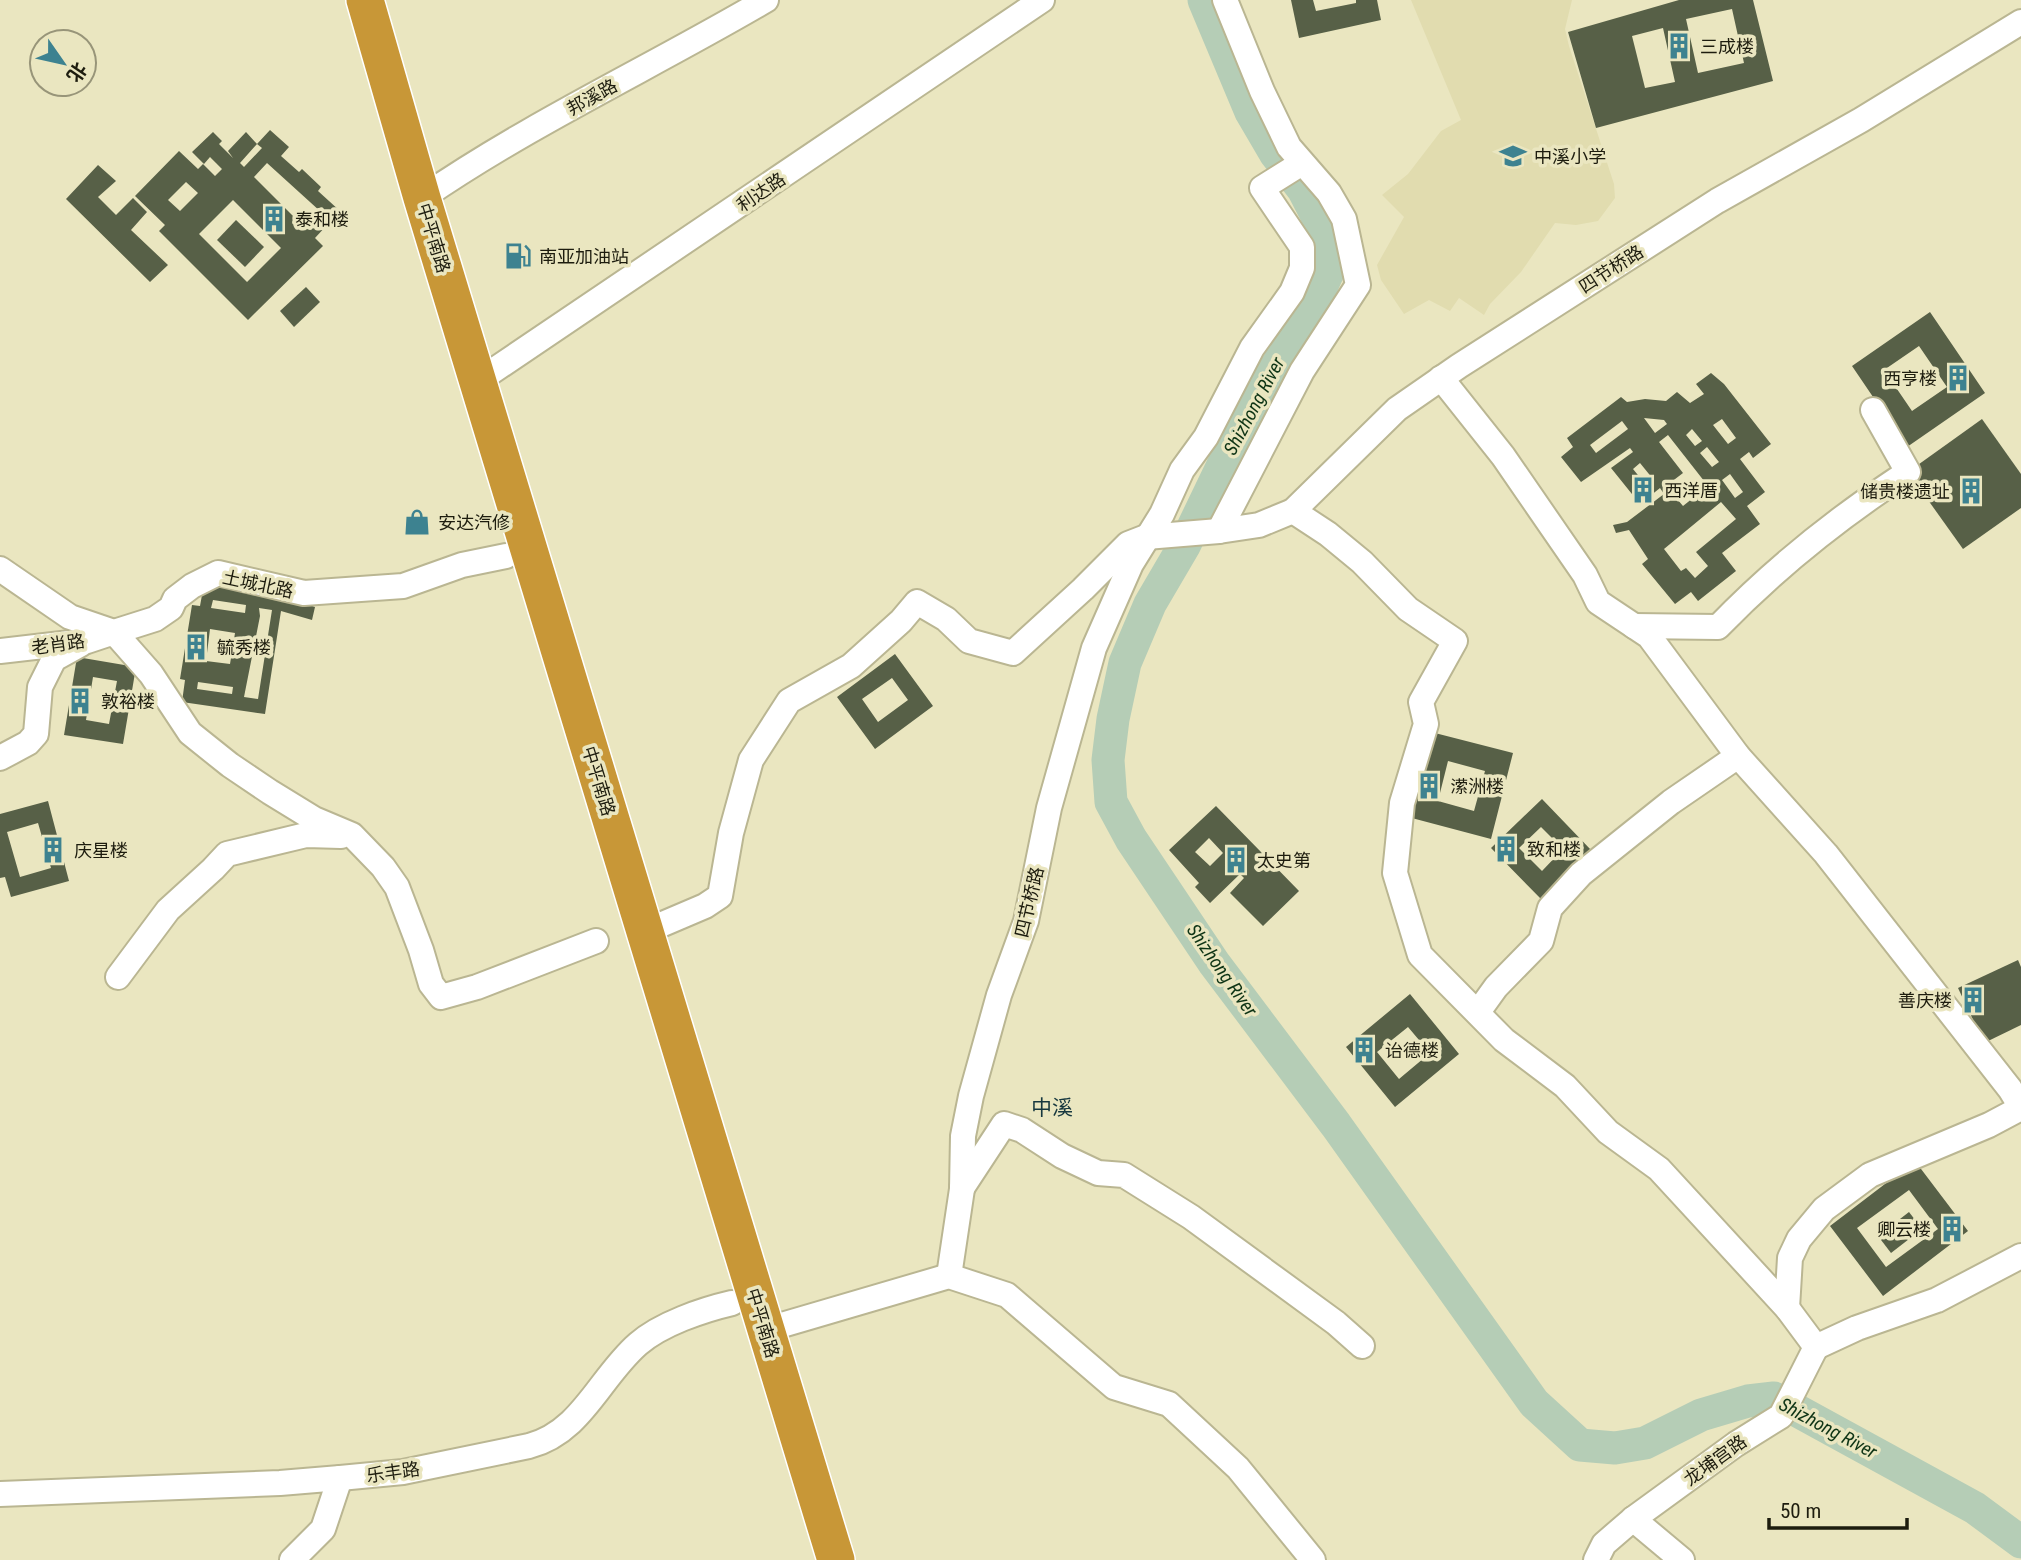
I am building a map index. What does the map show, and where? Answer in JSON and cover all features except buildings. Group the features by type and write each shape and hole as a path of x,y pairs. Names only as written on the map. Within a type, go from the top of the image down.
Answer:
{"highway":[{"path":"340,0 811,1560"},
{"name":"中平南路","path":"365,0 422,198 836,1560"}],"street":[{"name":"邦溪路","path":"422,198 524,134 766,0"},
{"name":"利达路","path":"478,381 1042,0"},
{"path":"1219,531 1296,382 1358,285 1344,219 1329,193 1302,163 1283,135 1225,0"},
{"name":"四节桥路","path":"1146,537 1259,525 1293,511 1397,409 1441,378 1717,201 1861,120 2021,22"},
{"name":"四节桥路","path":"949,1276 962,1189 962,1136 999,995 1026,921 1049,808 1085,676 1117,592 1146,537 1162,514 1182,470 1206,437 1252,348 1292,292 1302,268 1302,247 1262,188 1302,163"},
{"path":"1441,378 1503,456 1585,575 1598,602 1649,636 1738,757 1826,854 1881,922 2021,1107 1989,1125 1870,1175 1824,1209 1800,1239 1790,1258 1787,1308"},
{"path":"1634,626 1718,627 1750,594 1829,527 1908,472 1873,410"},
{"path":"1293,511 1328,534 1362,562 1408,609 1455,641 1421,702 1426,724 1402,803 1395,873 1420,955 1504,1040 1565,1086 1608,1132 1659,1169 1787,1308 1816,1347 1857,1328 1937,1300 2021,1256"},
{"path":"644,932 705,906 720,895 731,834 751,760 789,701 851,666 901,621 917,601 946,619 969,641 1013,653 1128,544 1146,537"},
{"name":"土城北路","path":"114,632 155,619 171,608 176,599 192,586 218,573 304,593 403,586 462,565 506,556"},
{"path":"0,569 70,617 98,629 114,632 133,651 190,733 270,792 314,819 352,835 383,867 397,887 421,950 430,984 441,997 477,987 596,941"},
{"name":"老肖路","path":"0,651 87,641 114,632"},
{"path":"0,758 28,743 36,734 40,687 54,659 87,641"},
{"path":"1478,1012 1496,987 1541,941 1550,908 1581,874 1671,802 1738,757"},
{"path":"118,977 168,910 227,854 306,835 352,835"},
{"path":"962,1189 1003,1124 1022,1130 1062,1156 1098,1173 1124,1175 1191,1217 1336,1322 1362,1346"},
{"path":"765,1330 949,1276 1007,1295 1114,1387 1169,1404 1238,1468 1313,1560"},
{"name":"乐丰路","path":"0,1494 266,1484 340,1478 403,1472 543,1443 566,1429 630,1352 646,1338 705,1309 732,1303"},
{"name":"龙埔宫路","path":"1596,1560 1604,1544 1633,1519 1736,1444 1781,1416 1816,1347"},
{"path":"292,1560 323,1529 340,1478"},
{"path":"1633,1519 1682,1560"}],"shaded area":[{"name":"中溪小学","path":"1411,0 1572,0 1565,29 1614,184 1615,198 1598,221 1576,225 1555,223 1521,272 1490,304 1484,315 1459,298 1450,311 1429,300 1404,314 1381,280 1377,265 1404,217 1382,195 1408,174 1441,131 1461,120"}],"waterway":[{"name":"Shizhong River","path":"1204,0 1251,112 1275,153 1303,189 1318,218 1328,242 1328,272 1312,308 1248,413 1184,546 1150,604 1125,663 1113,719 1108,760 1111,802 1131,839 1214,963 1336,1125 1534,1403 1580,1445 1615,1448 1645,1443 1701,1415 1748,1401 1774,1398 1975,1508 2021,1542"}],"place":[{"name":"三成楼","path":"1679,46"},
{"name":"中溪小学","path":"1513,156"},
{"name":"泰和楼","path":"274,219"},
{"name":"南亚加油站","path":"518,256"},
{"name":"西亨楼","path":"1958,378"},
{"name":"西洋厝","path":"1643,490"},
{"name":"储贵楼遗址","path":"1971,491"},
{"name":"安达汽修","path":"417,522"},
{"name":"毓秀楼","path":"196,647"},
{"name":"敦裕楼","path":"80,701"},
{"name":"潆洲楼","path":"1429,786"},
{"name":"致和楼","path":"1506,849"},
{"name":"庆星楼","path":"53,850"},
{"name":"太史第","path":"1236,860"},
{"name":"善庆楼","path":"1973,1000"},
{"name":"诒德楼","path":"1364,1050"},
{"name":"卿云楼","path":"1952,1229"}],"district":[{"name":"中溪","path":"1052,1108"}]}
